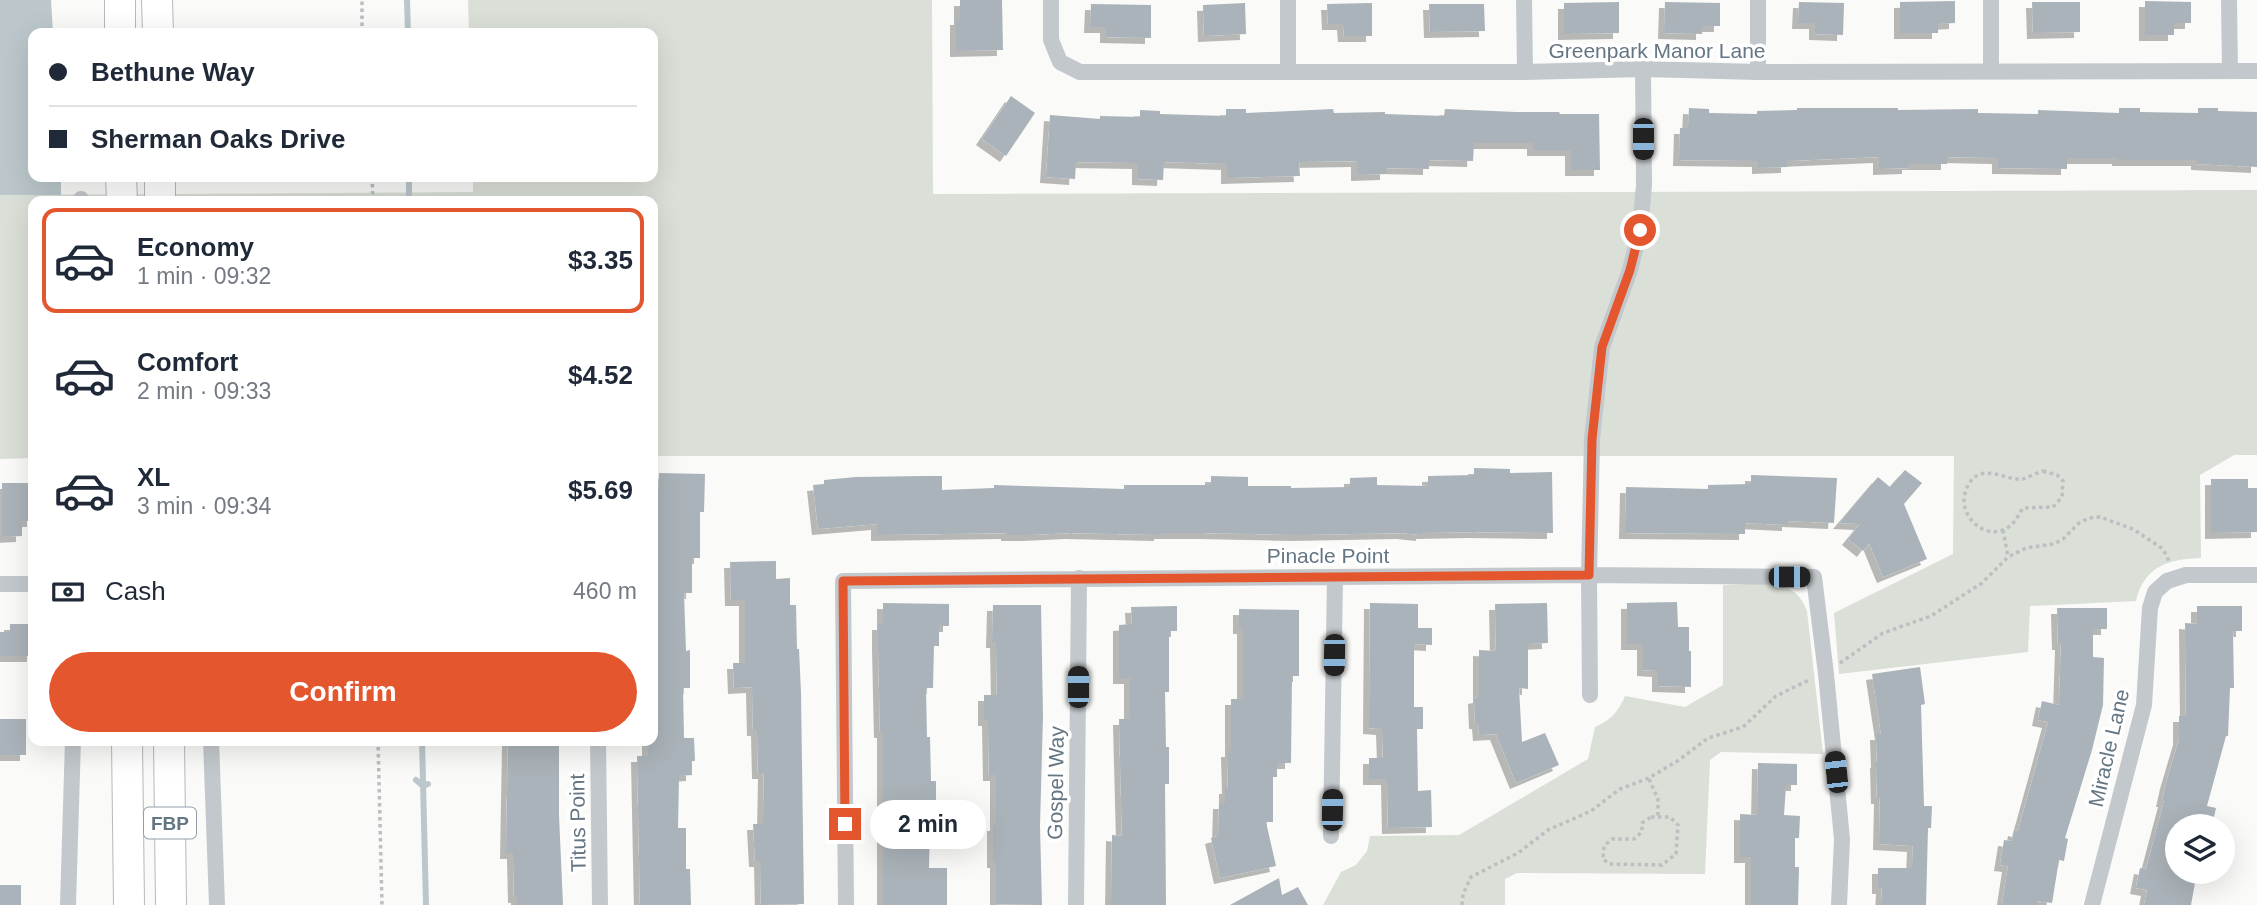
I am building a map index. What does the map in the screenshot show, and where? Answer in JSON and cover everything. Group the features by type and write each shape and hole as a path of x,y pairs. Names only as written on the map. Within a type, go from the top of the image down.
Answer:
{"highway":[{"path":"120,0 120,28"},
{"path":"157,0 158,28"},
{"name":"FBP","path":"127,746 129,905"},
{"name":"FBP","path":"169,746 171,905"}],"street":[{"name":"Greenpark Manor Lane","path":"1051,0 1051,40 1060,62 1080,72 1525,72 1643,69 1758,72 2257,71"},
{"path":"1288,0 1288,72"},
{"path":"1524,0 1525,72"},
{"path":"1758,0 1758,72"},
{"path":"1991,0 1991,71"},
{"path":"2229,0 2230,71"},
{"path":"1590,695 1592,439 1602,347 1630,270 1640,230 1644,185 1643,69"},
{"name":"Pinacle Point","path":"846,905 843,581 1589,575 1814,577 1842,839 1839,905"},
{"name":"Miracle Lane","path":"2092,905 2144,705 2150,608 2155,592 2167,581 2186,575 2257,575"},
{"path":"1331,836 1335,577"},
{"name":"Gospel Way","path":"1076,905 1079,578"},
{"path":"0,584 28,584"},
{"path":"68,905 73,746"},
{"path":"211,746 217,905"},
{"name":"Titus Point","path":"598,746 600,905"}],"path":[{"path":"362,0 362,28"},
{"path":"2043,471 2057,475 2063,481 2062,497 2058,504 2045,509 2023,508 2011,526 2003,530 1983,529 1969,518 1964,497 1966,487 1974,479 1991,473 2021,480 2043,471"},
{"path":"2003,530 2008,557"},
{"path":"377,746 382,905"},
{"path":"1649,778 1658,799 1658,817"},
{"path":"1651,817 1658,817 1670,817 1678,825 1676,854 1662,865 1609,864 1603,859 1604,845 1612,839 1634,839 1642,832 1642,823 1651,817"}],"shaded area":[{"path":"0,0 51,0 53,28 28,28 28,182 61,182 61,195 0,195"},
{"path":"468,0 932,0 933,194 2257,190 2257,455 2234,455 2200,475 2201,558 2178,560 2152,572 2140,589 2136,601 2030,606 2028,652 1839,674 1834,613 1953,554 1954,456 658,456 658,196 28,196 28,458 0,459 0,195 473,192 473,182 658,182 658,28 469,28"},
{"path":"1772,584 1793,591 1801,599 1807,611 1823,754 1721,752 1710,760 1705,874 1517,873 1505,879 1505,905 1323,905 1341,872 1356,865 1367,851 1370,836 1459,835 1588,759 1595,727 1613,715 1625,696 1685,707 1723,685 1723,585"}],"building":[{"path":"960,0 1002,0 1003,50 956,51 956,19 960,19"},
{"path":"1955,1 1955,23 1938,24 1938,33 1900,33 1900,2"},
{"path":"2145,1 2191,2 2191,23 2174,23 2174,35 2145,35"},
{"path":"1619,2 1619,33 1564,34 1564,3"},
{"path":"1665,2 1720,3 1720,26 1702,26 1702,34 1664,33"},
{"path":"1799,2 1844,3 1843,35 1815,34 1815,23 1798,23"},
{"path":"2032,2 2080,2 2080,32 2033,33"},
{"path":"1245,3 1246,34 1204,36 1203,5"},
{"path":"1372,3 1372,36 1344,36 1343,24 1328,24 1327,4"},
{"path":"1091,4 1151,5 1151,38 1106,37 1106,27 1090,27"},
{"path":"1429,4 1484,4 1485,31 1430,32"},
{"path":"1011,96 1035,113 1006,156 982,139"},
{"path":"1689,108 1709,109 1709,113 1757,114 1757,111 1797,108 1978,109 1978,113 2038,114 2038,110 2119,113 2119,108 2140,108 2140,112 2198,113 2198,108 2218,108 2218,111 2257,112 2257,167 2197,164 2197,160 2118,158 2067,158 2067,169 1998,168 1998,158 1947,157 1947,164 1908,164 1908,168 1879,169 1879,157 1787,161 1787,167 1758,168 1758,161 1679,160 1680,128 1688,128"},
{"path":"1226,109 1246,109 1246,113 1333,109 1334,113 1385,112 1444,116 1445,109 1599,114 1600,170 1571,170 1571,150 1533,150 1533,143 1474,143 1473,161 1429,160 1429,169 1386,168 1386,174 1357,175 1357,161 1299,162 1300,176 1227,178 1227,164 1164,162 1163,180 1138,179 1138,163 1076,162 1075,179 1046,177 1050,115 1100,119 1100,116 1140,117 1140,110 1160,111 1160,114 1226,116"},
{"path":"1474,468 1510,469 1510,473 1552,472 1553,533 877,535 877,524 818,529 813,485 824,484 824,480 856,477 942,476 942,490 994,488 994,485 1124,489 1124,485 1211,485 1211,476 1248,477 1248,486 1291,488 1350,487 1350,478 1377,477 1377,485 1428,486 1428,476 1474,475"},
{"path":"1905,470 1922,483 1904,504 1927,559 1883,577 1869,543 1863,551 1848,539 1860,524 1839,523 1878,477 1890,487"},
{"path":"659,473 705,474 704,512 700,512 700,558 692,558 692,593 684,593 686,651 690,650 690,688 683,688 684,738 694,738 695,761 692,761 692,775 679,776 678,828 686,828 686,869 690,869 691,905 640,905 637,756 648,756 648,746 658,746"},
{"path":"1751,475 1837,478 1834,523 1745,523 1745,534 1625,533 1626,487 1708,489 1708,485 1751,484"},
{"path":"2211,479 2248,479 2248,488 2257,488 2257,532 2211,533"},
{"path":"2,483 28,483 28,521 22,521 22,536 2,537"},
{"path":"776,561 776,579 790,578 790,605 796,605 801,693 804,904 761,905 760,861 755,861 753,824 763,824 764,773 758,773 752,687 734,688 733,663 745,663 745,600 731,600 730,562"},
{"path":"1677,602 1678,627 1689,627 1691,687 1658,686 1658,671 1643,670 1643,644 1627,644 1627,603"},
{"path":"883,603 949,604 949,626 939,626 939,646 934,646 933,688 926,688 931,781 936,781 936,819 930,819 929,868 947,868 947,905 883,905 883,732 880,732 878,624 883,624"},
{"path":"1370,603 1418,604 1418,628 1432,628 1432,645 1414,644 1414,707 1423,707 1423,729 1417,729 1418,791 1431,790 1432,827 1388,828 1387,779 1369,779 1369,758 1383,758 1382,729 1369,728"},
{"path":"1547,603 1548,643 1528,644 1528,689 1519,688 1522,742 1545,733 1559,765 1516,783 1496,734 1479,735 1478,723 1475,723 1474,698 1479,697 1479,650 1496,651 1495,604"},
{"path":"993,605 1041,605 1042,905 996,904 993,825 996,825 996,775 989,775 988,720 984,720 984,695 997,695 996,642 992,642"},
{"path":"1177,606 1177,631 1169,631 1169,692 1165,692 1166,747 1169,747 1169,784 1165,784 1166,905 1111,905 1112,835 1122,836 1119,719 1130,719 1130,678 1119,678 1119,625 1132,624 1131,607"},
{"path":"2197,606 2242,606 2242,631 2233,631 2234,688 2230,688 2228,736 2207,806 2216,808 2215,814 2165,814 2165,884 2195,884 2191,905 2144,905 2147,890 2136,888 2140,868 2146,869 2164,801 2166,783 2179,739 2179,716 2186,716 2185,623 2197,624"},
{"path":"2057,608 2107,608 2107,629 2093,629 2093,657 2104,658 2103,705 2065,838 2068,839 2064,861 2059,860 2052,903 2037,901 2037,905 2002,905 2008,866 2000,865 2004,840 2012,841 2014,830 2018,831 2033,777 2048,722 2038,720 2042,701 2059,705 2061,644 2058,644"},
{"path":"1239,609 1299,610 1299,676 1292,676 1291,763 1277,763 1277,777 1273,777 1273,822 1266,822 1276,866 1220,878 1211,838 1218,836 1219,803 1225,803 1225,788 1228,788 1227,751 1231,751 1231,699 1243,699 1243,628 1239,628"},
{"path":"10,624 28,624 28,656 0,656 0,632 10,632"},
{"path":"1920,667 1925,704 1921,705 1924,806 1932,806 1931,828 1928,828 1926,905 1881,905 1882,888 1878,888 1878,868 1912,868 1913,846 1879,844 1880,798 1877,798 1876,734 1881,734 1872,674"},
{"path":"0,719 26,719 26,755 0,755"},
{"path":"508,746 559,746 563,905 517,905 517,897 514,897 513,853 506,853"},
{"path":"1758,763 1797,764 1797,785 1786,785 1784,815 1800,816 1799,838 1795,838 1795,867 1799,867 1798,905 1751,905 1751,857 1740,857 1740,814 1757,815"},
{"path":"1279,878 1282,895 1298,887 1308,905 1230,905"},
{"path":"0,885 21,885 21,905 0,905"}],"waterway":[{"path":"407,0 408,28"},
{"path":"409,182 409,196"},
{"path":"422,746 426,905"},
{"path":"416,780 423,786 428,784"}],"route":[{"path":"845,824 843,581 1589,575 1592,439 1602,347 1630,270 1640,230"}]}
